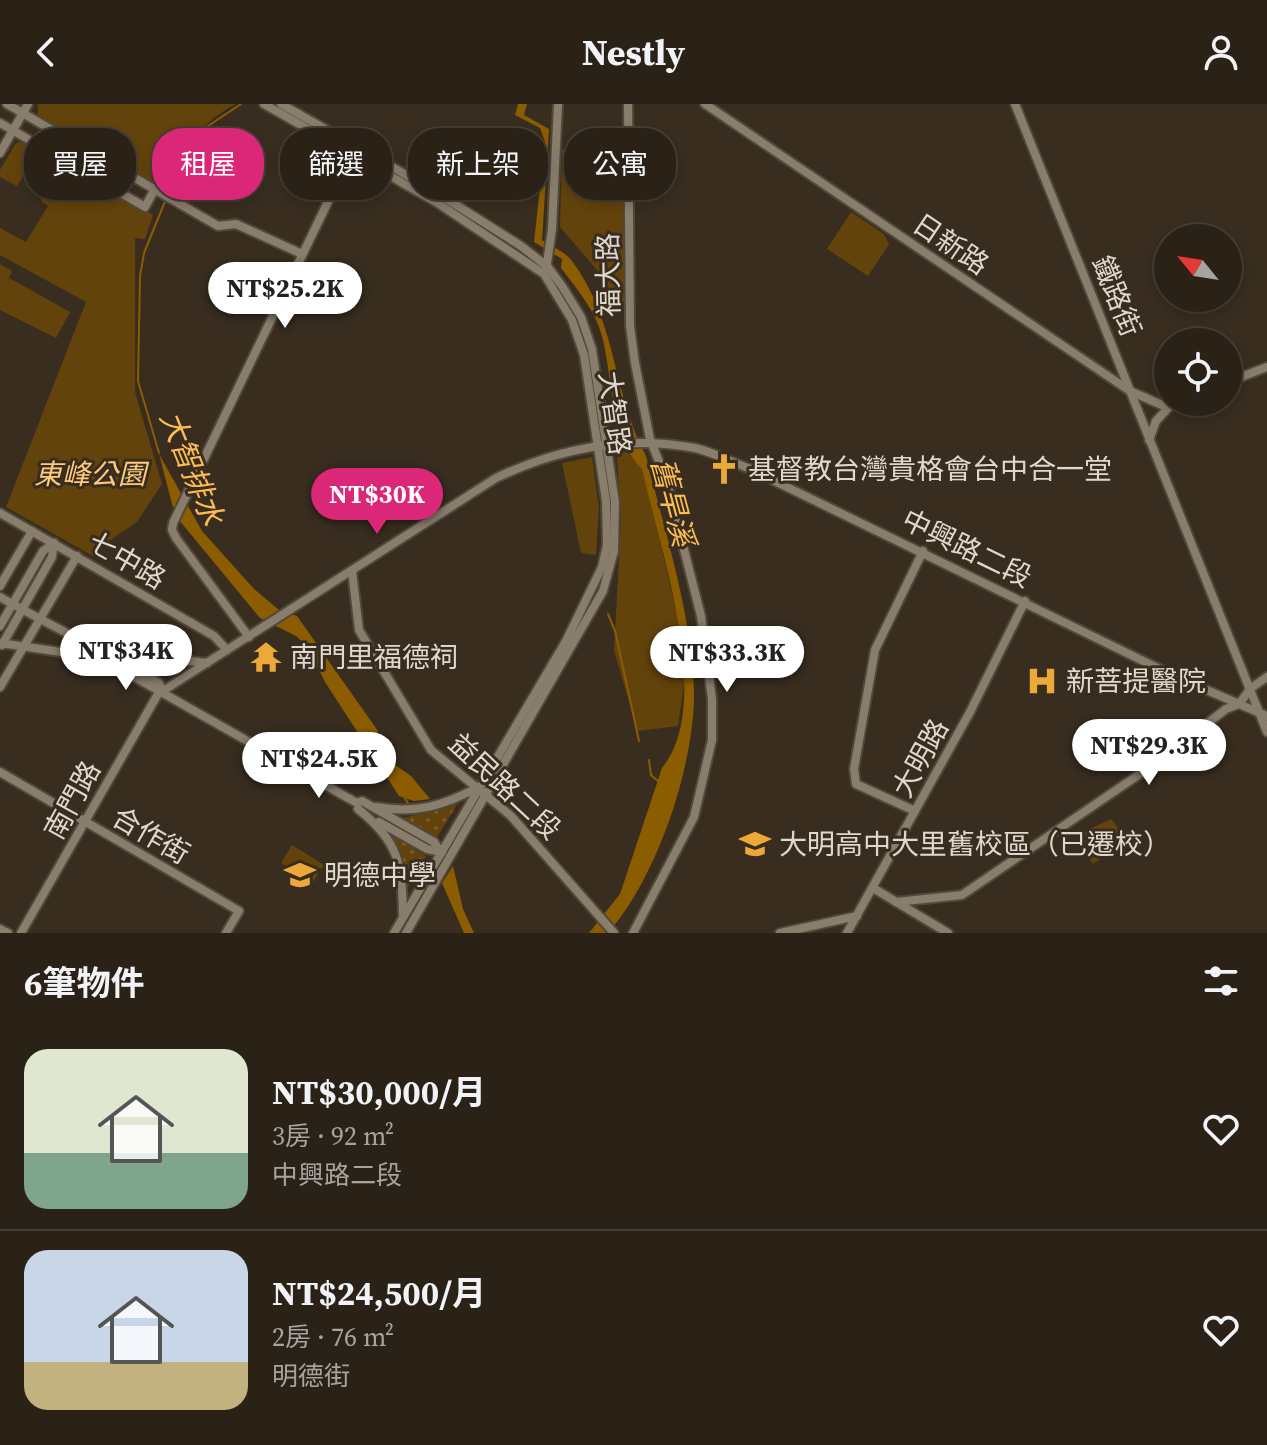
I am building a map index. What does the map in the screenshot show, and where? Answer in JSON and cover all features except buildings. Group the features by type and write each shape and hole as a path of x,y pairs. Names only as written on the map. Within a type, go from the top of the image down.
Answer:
{"street":[{"path":"7,104 152,188"},
{"path":"0,153 28,104"},
{"name":"大智路","path":"264,104 309,128"},
{"name":"大智路","path":"281,104 318,128"},
{"path":"546,271 551,249 558,104"},
{"name":"福大路","path":"628,104 630,326 652,443 675,510 710,661 712,740 705,782 690,827 633,933"},
{"name":"日新路","path":"705,104 1130,391 1154,403"},
{"name":"鐵路街","path":"1015,104 1267,732"},
{"path":"0,123 145,207 152,198"},
{"name":"大智路","path":"392,175 546,271 580,337 616,527 607,580 587,623 406,933"},
{"path":"174,200 226,226 236,224 302,254"},
{"path":"252,635 176,538 173,523 329,200"},
{"path":"1242,377 1267,367"},
{"path":"1149,440 1156,421 1162,416"},
{"name":"中興路二段","path":"601,445 652,443 699,449 748,468 1025,601 1058,620 1262,714"},
{"path":"1,645 25,645 101,658 153,690 162,690 496,478 554,454 601,445"},
{"name":"大智路","path":"394,933 594,588 607,537 601,445"},
{"name":"七中路","path":"0,513 214,636 227,650"},
{"path":"0,586 32,531"},
{"path":"0,626 43,551 54,543"},
{"path":"1,645 52,557 54,543"},
{"path":"915,811 856,784 854,769 875,650 923,551"},
{"path":"0,687 77,556"},
{"name":"益民路二段","path":"352,571 359,630 431,750 487,795 551,859 614,933"},
{"path":"338,580 356,598"},
{"path":"0,597 105,651 159,683 162,690 427,849 450,857"},
{"name":"大明路","path":"847,933 970,712 1025,601"},
{"path":"105,651 208,663"},
{"path":"896,902 962,895 1164,757 1226,709 1239,704 1251,688 1267,677"},
{"name":"南門路","path":"21,933 162,690"},
{"name":"合作街","path":"0,772 239,911 226,933"},
{"path":"370,806 404,811 434,808 478,788"},
{"path":"358,806 362,801 434,842 440,851"},
{"path":"358,806 378,825 394,847 401,871 403,918"},
{"path":"873,888 948,933"},
{"path":"780,933 857,916"},
{"path":"0,929 8,933"}],"green space":[{"path":"38,104 236,104 203,128 152,128 152,182 136,173 136,128 59,128 38,116"},
{"name":"東峰公園","path":"24,140 24,174 17,186 0,177 0,170 16,143"},
{"path":"562,149 564,200 624,200 627,313 613,307 597,270 560,227"},
{"name":"東峰公園","path":"127,200 153,215 145,239 135,238 135,392 162,484 137,522 98,548 93,556 6,507 86,302 0,255 0,228 26,242 48,206 41,201"},
{"path":"851,212 884,234 889,244 868,276 827,249"},
{"path":"0,264 12,271 9,278 70,312 56,338 0,310"},
{"path":"625,451 637,458 646,478 679,624 685,677 678,726 638,731 614,651 621,521 617,458"},
{"path":"592,457 599,508 596,555 581,553 562,463"},
{"path":"458,803 437,837 402,818 441,810"},
{"path":"1111,819 1128,841 1093,864 1077,843 1079,834"},
{"path":"390,834 426,856 407,889 401,858"},
{"path":"292,845 324,865 313,882 281,863"}],"shaded area":[{"path":"518,104 527,104 524,115 547,128 540,128 515,115"},
{"path":"539,200 545,200 542,240 572,261 587,284 606,332 626,407 646,456 678,579 690,643 694,702 678,793 656,855 625,910 608,933 589,933 620,894 662,768 677,740 684,705 683,665 678,623 660,539 642,469 624,441 618,424 599,326 585,300 561,268 562,259 534,242"},
{"path":"159,454 202,531 254,589 279,610 297,616 378,731 376,740 388,752 388,760 411,776 430,799 414,801 399,796 325,682 308,647 296,636 260,618 179,520"},
{"path":"453,866 463,909 474,933 464,933 442,883"}],"waterway":[{"name":"大智排水","path":"205,128 241,104"},
{"name":"大智排水","path":"159,453 138,381 140,276 144,253 166,200"},
{"path":"608,614 615,631 639,741"},
{"path":"649,760 651,775 659,782"},
{"name":"大智排水","path":"403,795 409,805"}],"place":[{"name":"基督教台灣貴格會台中合一堂","path":"724,469"},
{"name":"南門里福德祠","path":"266,657"},
{"name":"新菩提醫院","path":"1042,681"},
{"name":"大明高中大里舊校區（已遷校）","path":"755,844"},
{"name":"明德中學","path":"300,875"}],"water label":[{"name":"舊旱溪","path":"673,502"}]}
